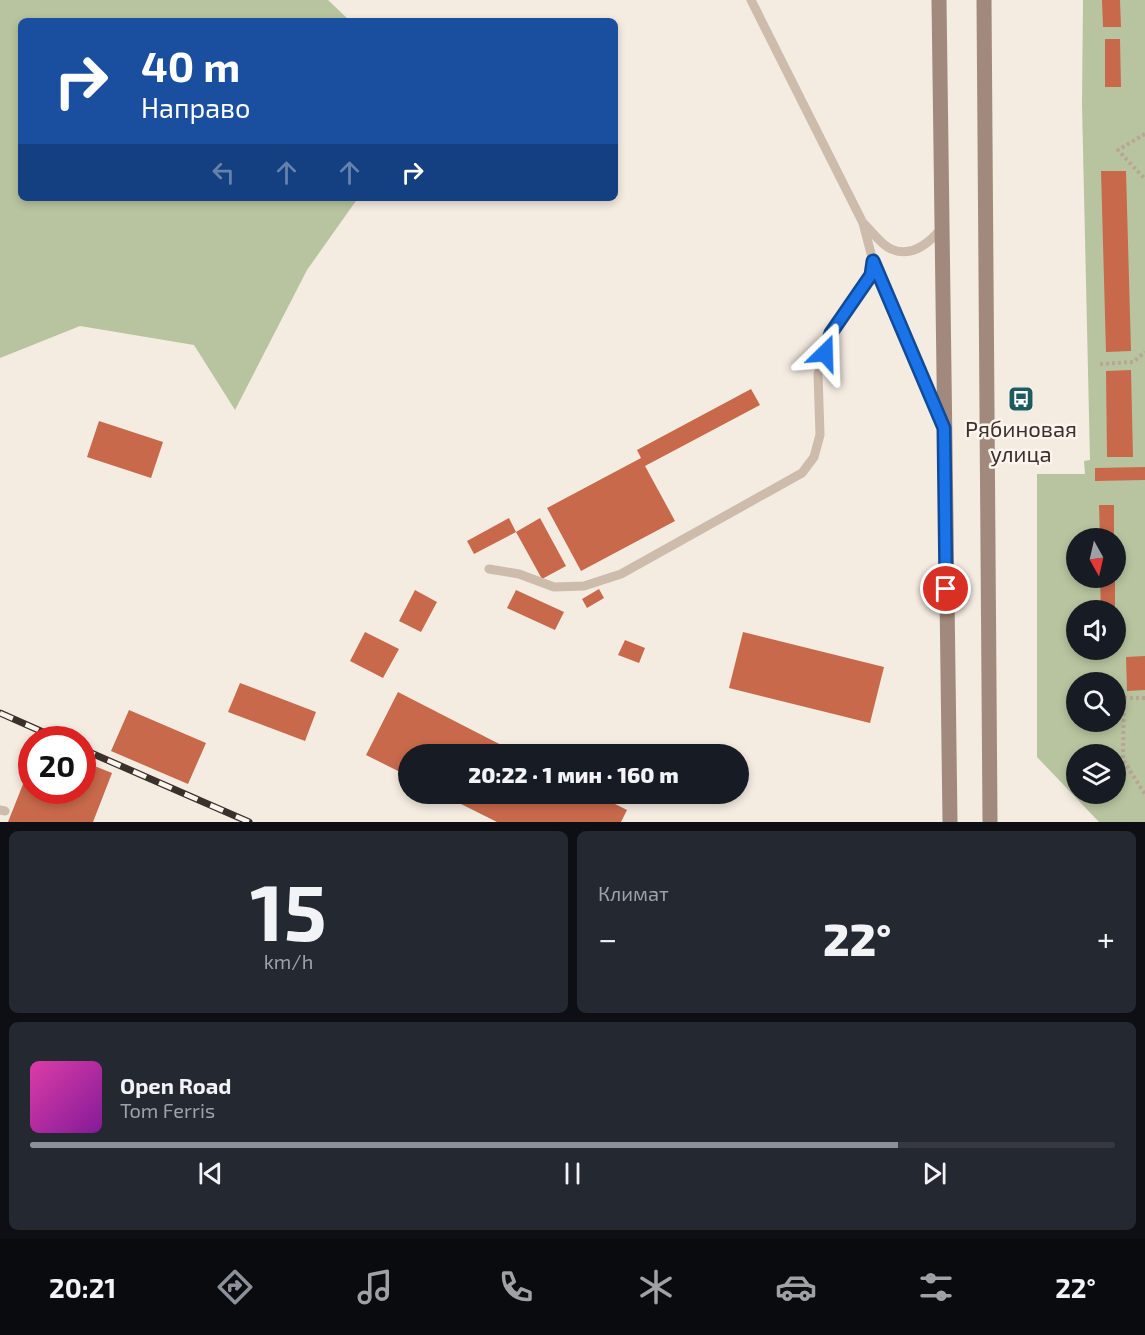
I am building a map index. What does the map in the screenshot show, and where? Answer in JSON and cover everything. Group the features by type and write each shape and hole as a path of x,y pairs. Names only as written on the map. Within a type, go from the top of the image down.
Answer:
{"main road":[{"path":"939,0 940,230 950,822"},
{"path":"984,0 990,822"}],"lane":[{"path":"751,0 863,223 873,261 944,428"},
{"path":"863,223 890,249 911,252 929,242 940,230"},
{"path":"489,569 519,574 554,587 584,586 621,574 802,473 814,457 820,435 818,374 831,333 871,275 873,261"}],"path":[{"path":"1145,134 1118,150 1145,179"},
{"path":"1100,364 1133,362 1145,352"},
{"path":"1145,698 1124,698 1123,760 1145,794"}],"green space":[{"path":"0,0 328,0 347,18 18,18 18,201 356,201 307,270 235,410 194,345 80,326 0,358"},
{"path":"1083,0 1145,0 1145,822 1099,822 1082,804 1126,804 1126,744 1066,744 1066,787 1037,757 1037,474 1085,474 1084,461 1090,460 1082,104"}],"building":[{"path":"1102,0 1120,0 1121,27 1103,27"},
{"path":"1105,39 1120,39 1121,87 1105,87"},
{"path":"1101,171 1126,171 1131,351 1106,352"},
{"path":"1131,370 1133,457 1107,457 1106,371"},
{"path":"751,389 760,405 645,466 675,521 581,571 547,508 641,458 637,450"},
{"path":"99,421 163,442 151,478 87,457"},
{"path":"1145,467 1145,480 1095,481 1095,468"},
{"path":"1099,505 1114,505 1114,528 1100,528"},
{"path":"509,518 516,532 474,554 467,541"},
{"path":"540,518 566,566 542,579 516,532"},
{"path":"1100,588 1115,588 1115,600 1101,600"},
{"path":"599,589 604,598 587,608 582,599"},
{"path":"415,590 437,602 421,632 399,621"},
{"path":"516,590 564,612 555,630 507,608"},
{"path":"365,632 399,649 383,678 350,661"},
{"path":"743,632 884,667 870,723 729,688"},
{"path":"625,640 645,648 639,663 618,655"},
{"path":"1145,656 1145,690 1127,691 1126,657"},
{"path":"240,683 316,712 305,741 228,712"},
{"path":"398,692 499,744 398,744 398,771 366,755"},
{"path":"129,710 206,743 188,784 111,751"},
{"path":"96,767 112,773 93,822 8,822 18,797 18,804 96,804"},
{"path":"461,804 615,804 627,810 621,822 497,822"}],"railway":[{"path":"0,713 29,726"},
{"path":"96,755 249,822"}],"place":[{"name":"Рябиновая улица","path":"1021,399"}],"route":[{"path":"825,353 831,333 871,275 873,261 944,428 946,589"}]}
